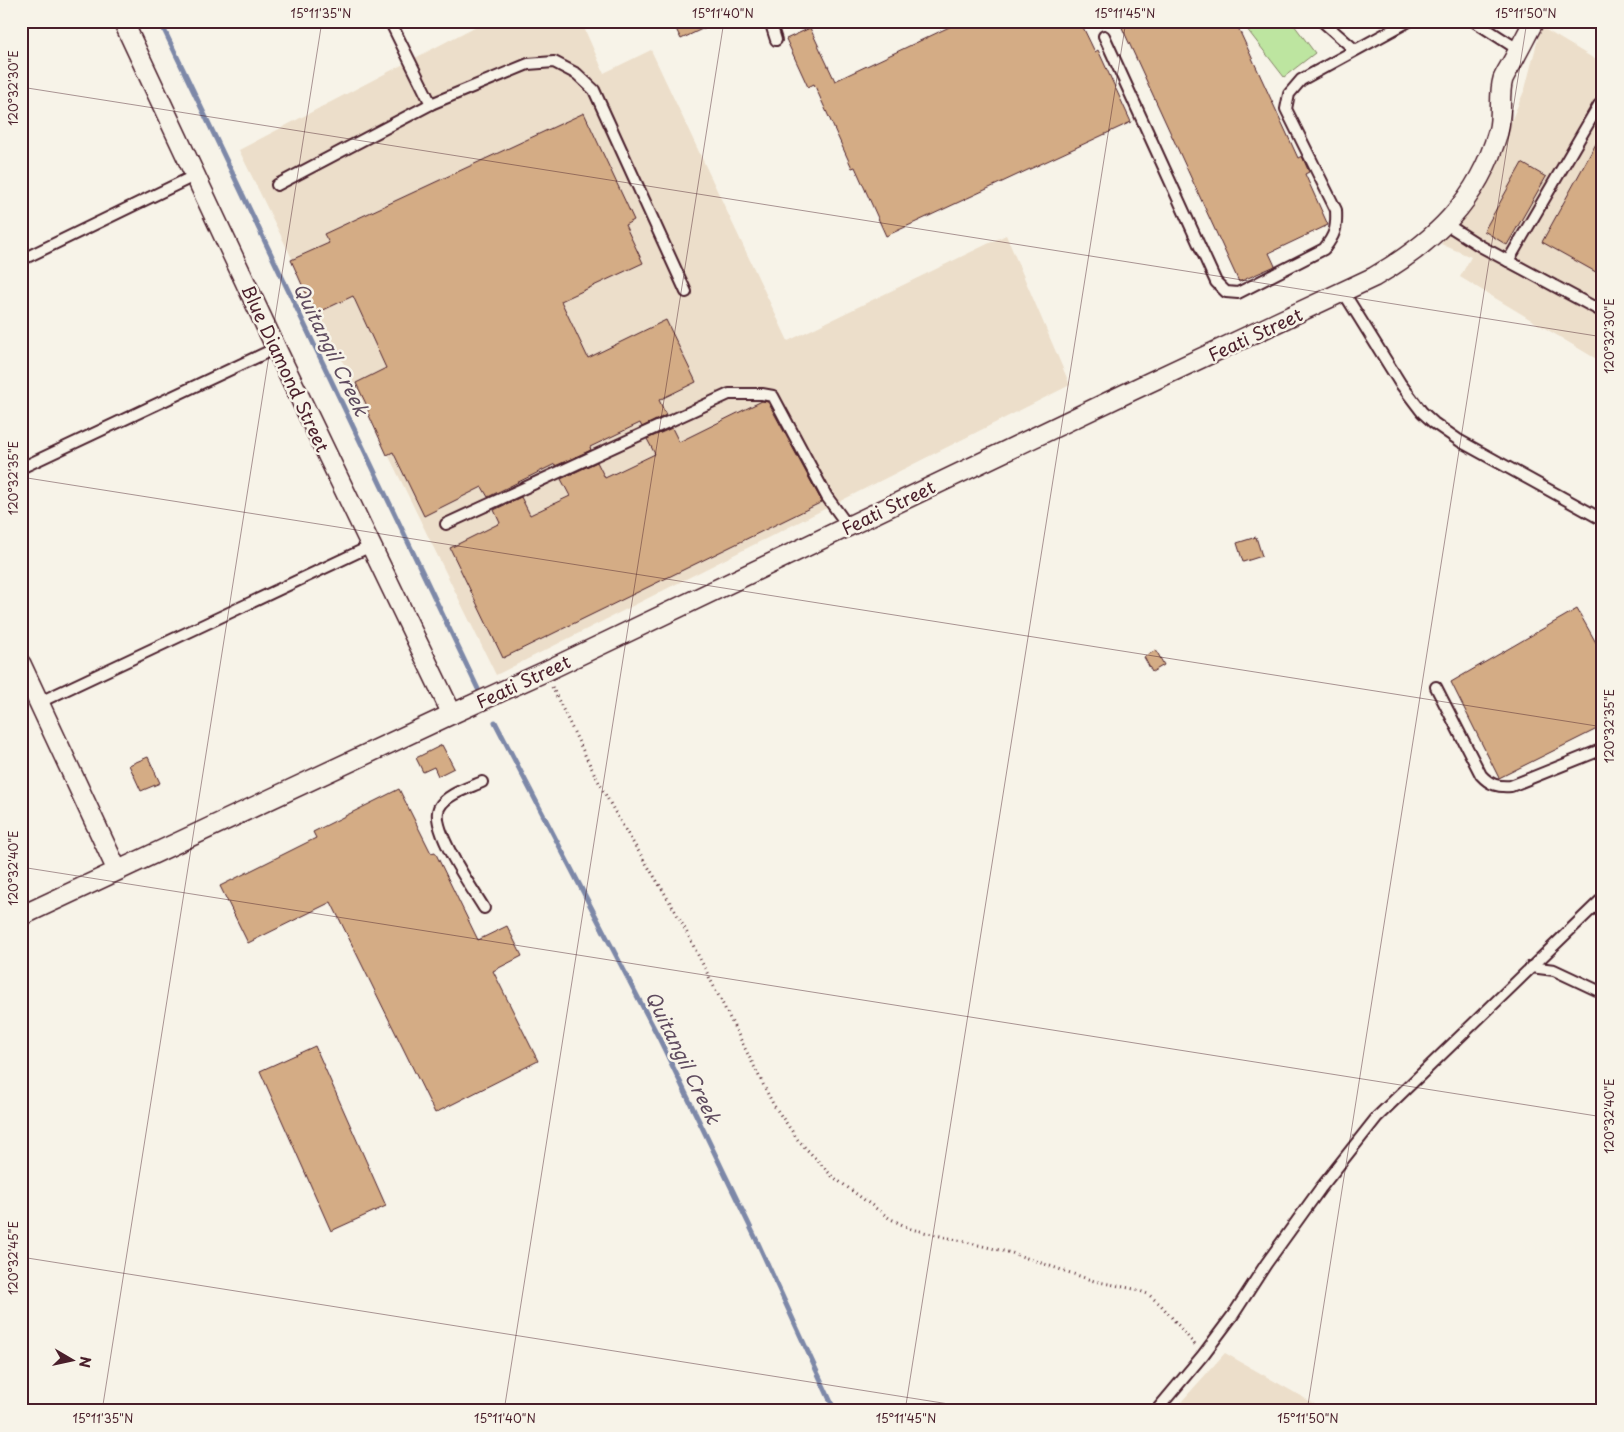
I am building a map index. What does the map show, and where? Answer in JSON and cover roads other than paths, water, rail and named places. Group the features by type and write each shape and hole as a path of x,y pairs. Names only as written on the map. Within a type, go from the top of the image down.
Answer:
{"street":[{"name":"Blue Diamond Street","path":"123,21 276,348 452,714"},
{"name":"Feati Street","path":"21,916 544,672 1130,391 1344,293 1403,260 1446,224 1462,204 1483,170 1492,151 1502,114 1503,80 1534,21"},
{"path":"21,664 118,870"}],"lane":[{"path":"390,21 431,104"},
{"path":"770,21 776,40"},
{"path":"1322,21 1356,50"},
{"path":"1104,36 1216,282 1226,292 1238,293 1324,249 1332,239 1337,226 1336,210 1286,109 1290,94 1301,80 1409,21"},
{"path":"1474,21 1519,50"},
{"path":"277,185 431,104 528,64 554,62 577,74 594,90 686,292"},
{"path":"1508,262 1599,105 1603,103"},
{"path":"21,260 196,175"},
{"path":"1446,224 1508,262 1603,312"},
{"path":"1344,293 1400,383 1422,412 1434,423 1460,441 1603,520"},
{"path":"21,468 276,348"},
{"path":"446,524 729,394 750,393 773,396 827,497 848,526"},
{"path":"40,702 371,546"},
{"path":"1436,687 1481,775 1487,782 1493,785 1501,787 1522,783 1567,762 1603,749"},
{"path":"482,782 450,797 440,807 437,821 444,841 484,908"},
{"path":"1156,1411 1204,1355 1320,1189 1377,1117 1603,898"},
{"path":"1531,966 1554,970 1603,993"}],"waterway":[{"name":"Quitangil Creek","path":"160,21 478,689"},
{"name":"Quitangil Creek","path":"495,722 659,1038 757,1241 835,1411"}]}
